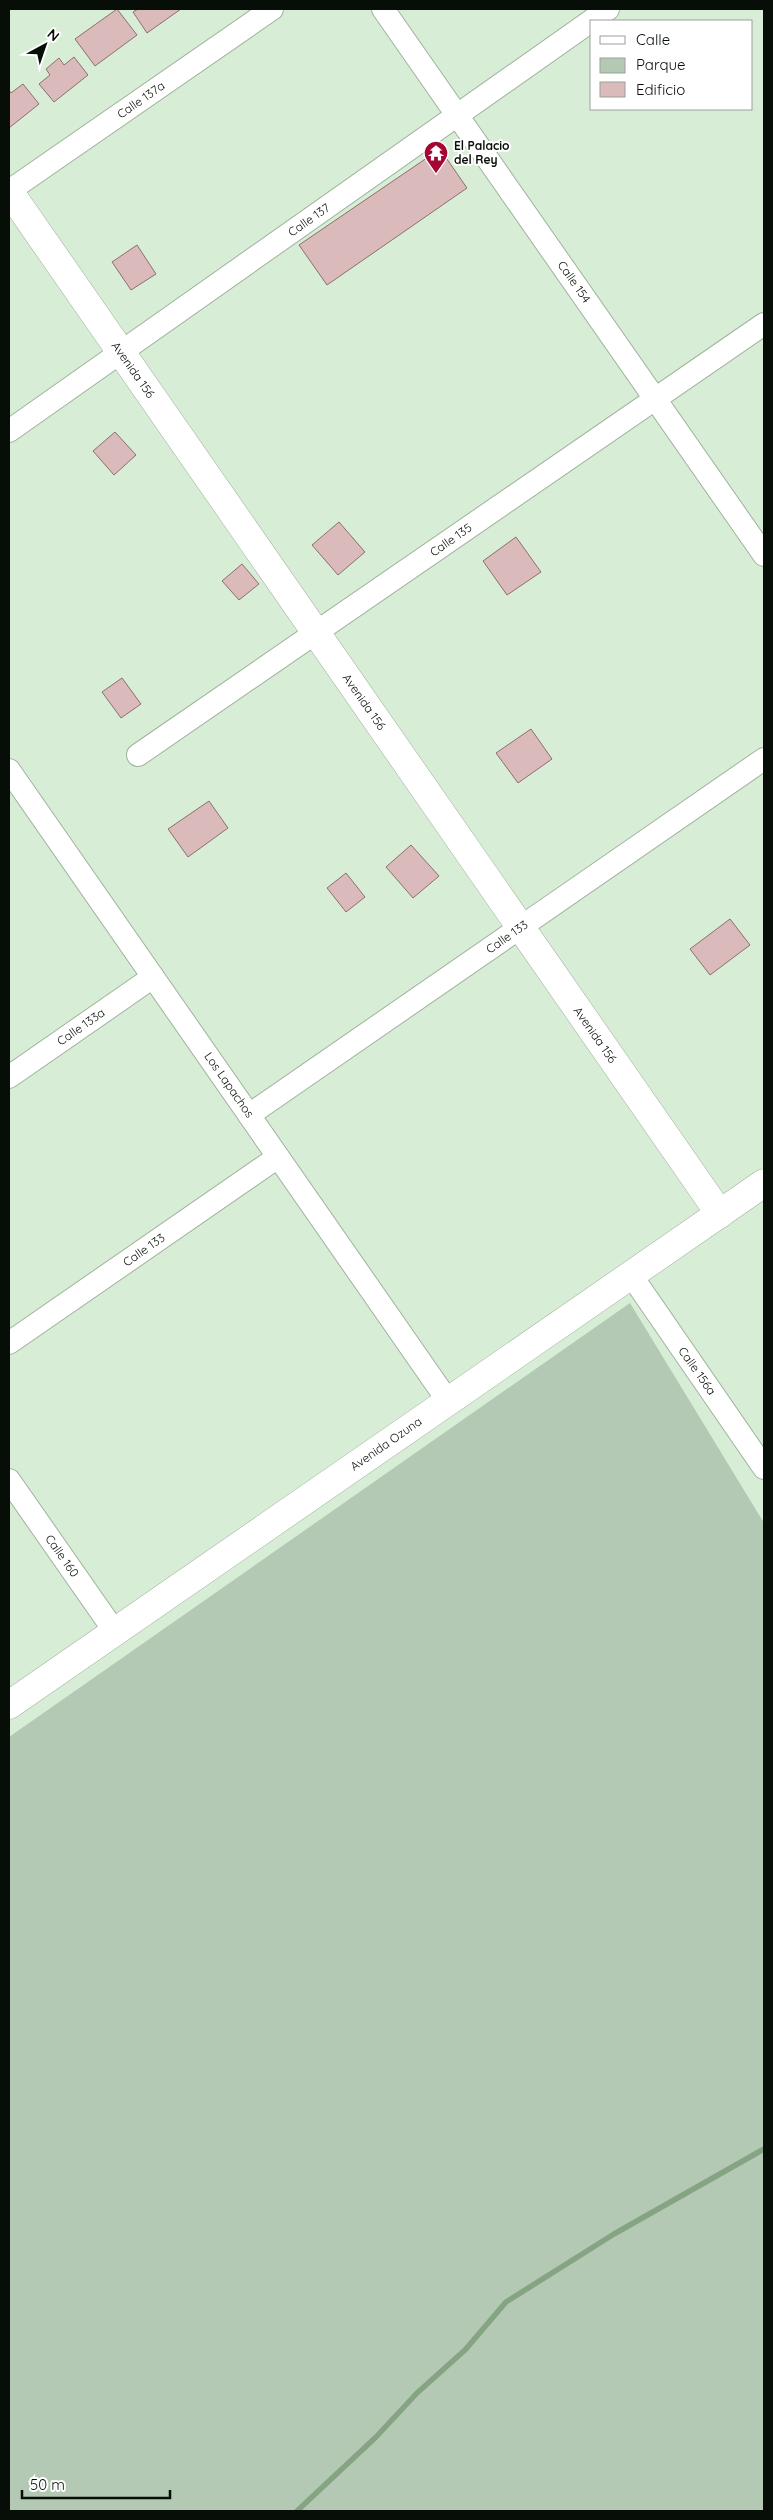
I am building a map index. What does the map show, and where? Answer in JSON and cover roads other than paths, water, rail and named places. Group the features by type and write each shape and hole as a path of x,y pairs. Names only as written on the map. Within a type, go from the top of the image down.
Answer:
{"main road":[{"name":"Avenida 156","path":"9,191 720,1214"},
{"name":"Avenida Ozuna","path":"9,1705 764,1183"}],"street":[{"name":"Calle 137a","path":"9,191 272,9"},
{"name":"Calle 154","path":"383,9 764,554"},
{"name":"Calle 137","path":"592,20 608,9"},
{"name":"Calle 137","path":"9,431 590,22"},
{"name":"Calle 135","path":"138,755 764,324"},
{"name":"Calle 133","path":"250,1115 764,759"},
{"name":"Los Lapachos","path":"9,770 16,796 153,977 448,1401"},
{"name":"Calle 133a","path":"9,1077 153,977"},
{"name":"Calle 133","path":"9,1344 278,1157"},
{"name":"Calle 156a","path":"630,1275 764,1468"},
{"name":"Calle 160","path":"9,1480 115,1632"}],"waterway":[{"path":"297,2511 376,2437 417,2393 465,2350 506,2302 614,2234 764,2149"}],"place":[{"name":"El Palacio del Rey","path":"436,174"}]}
